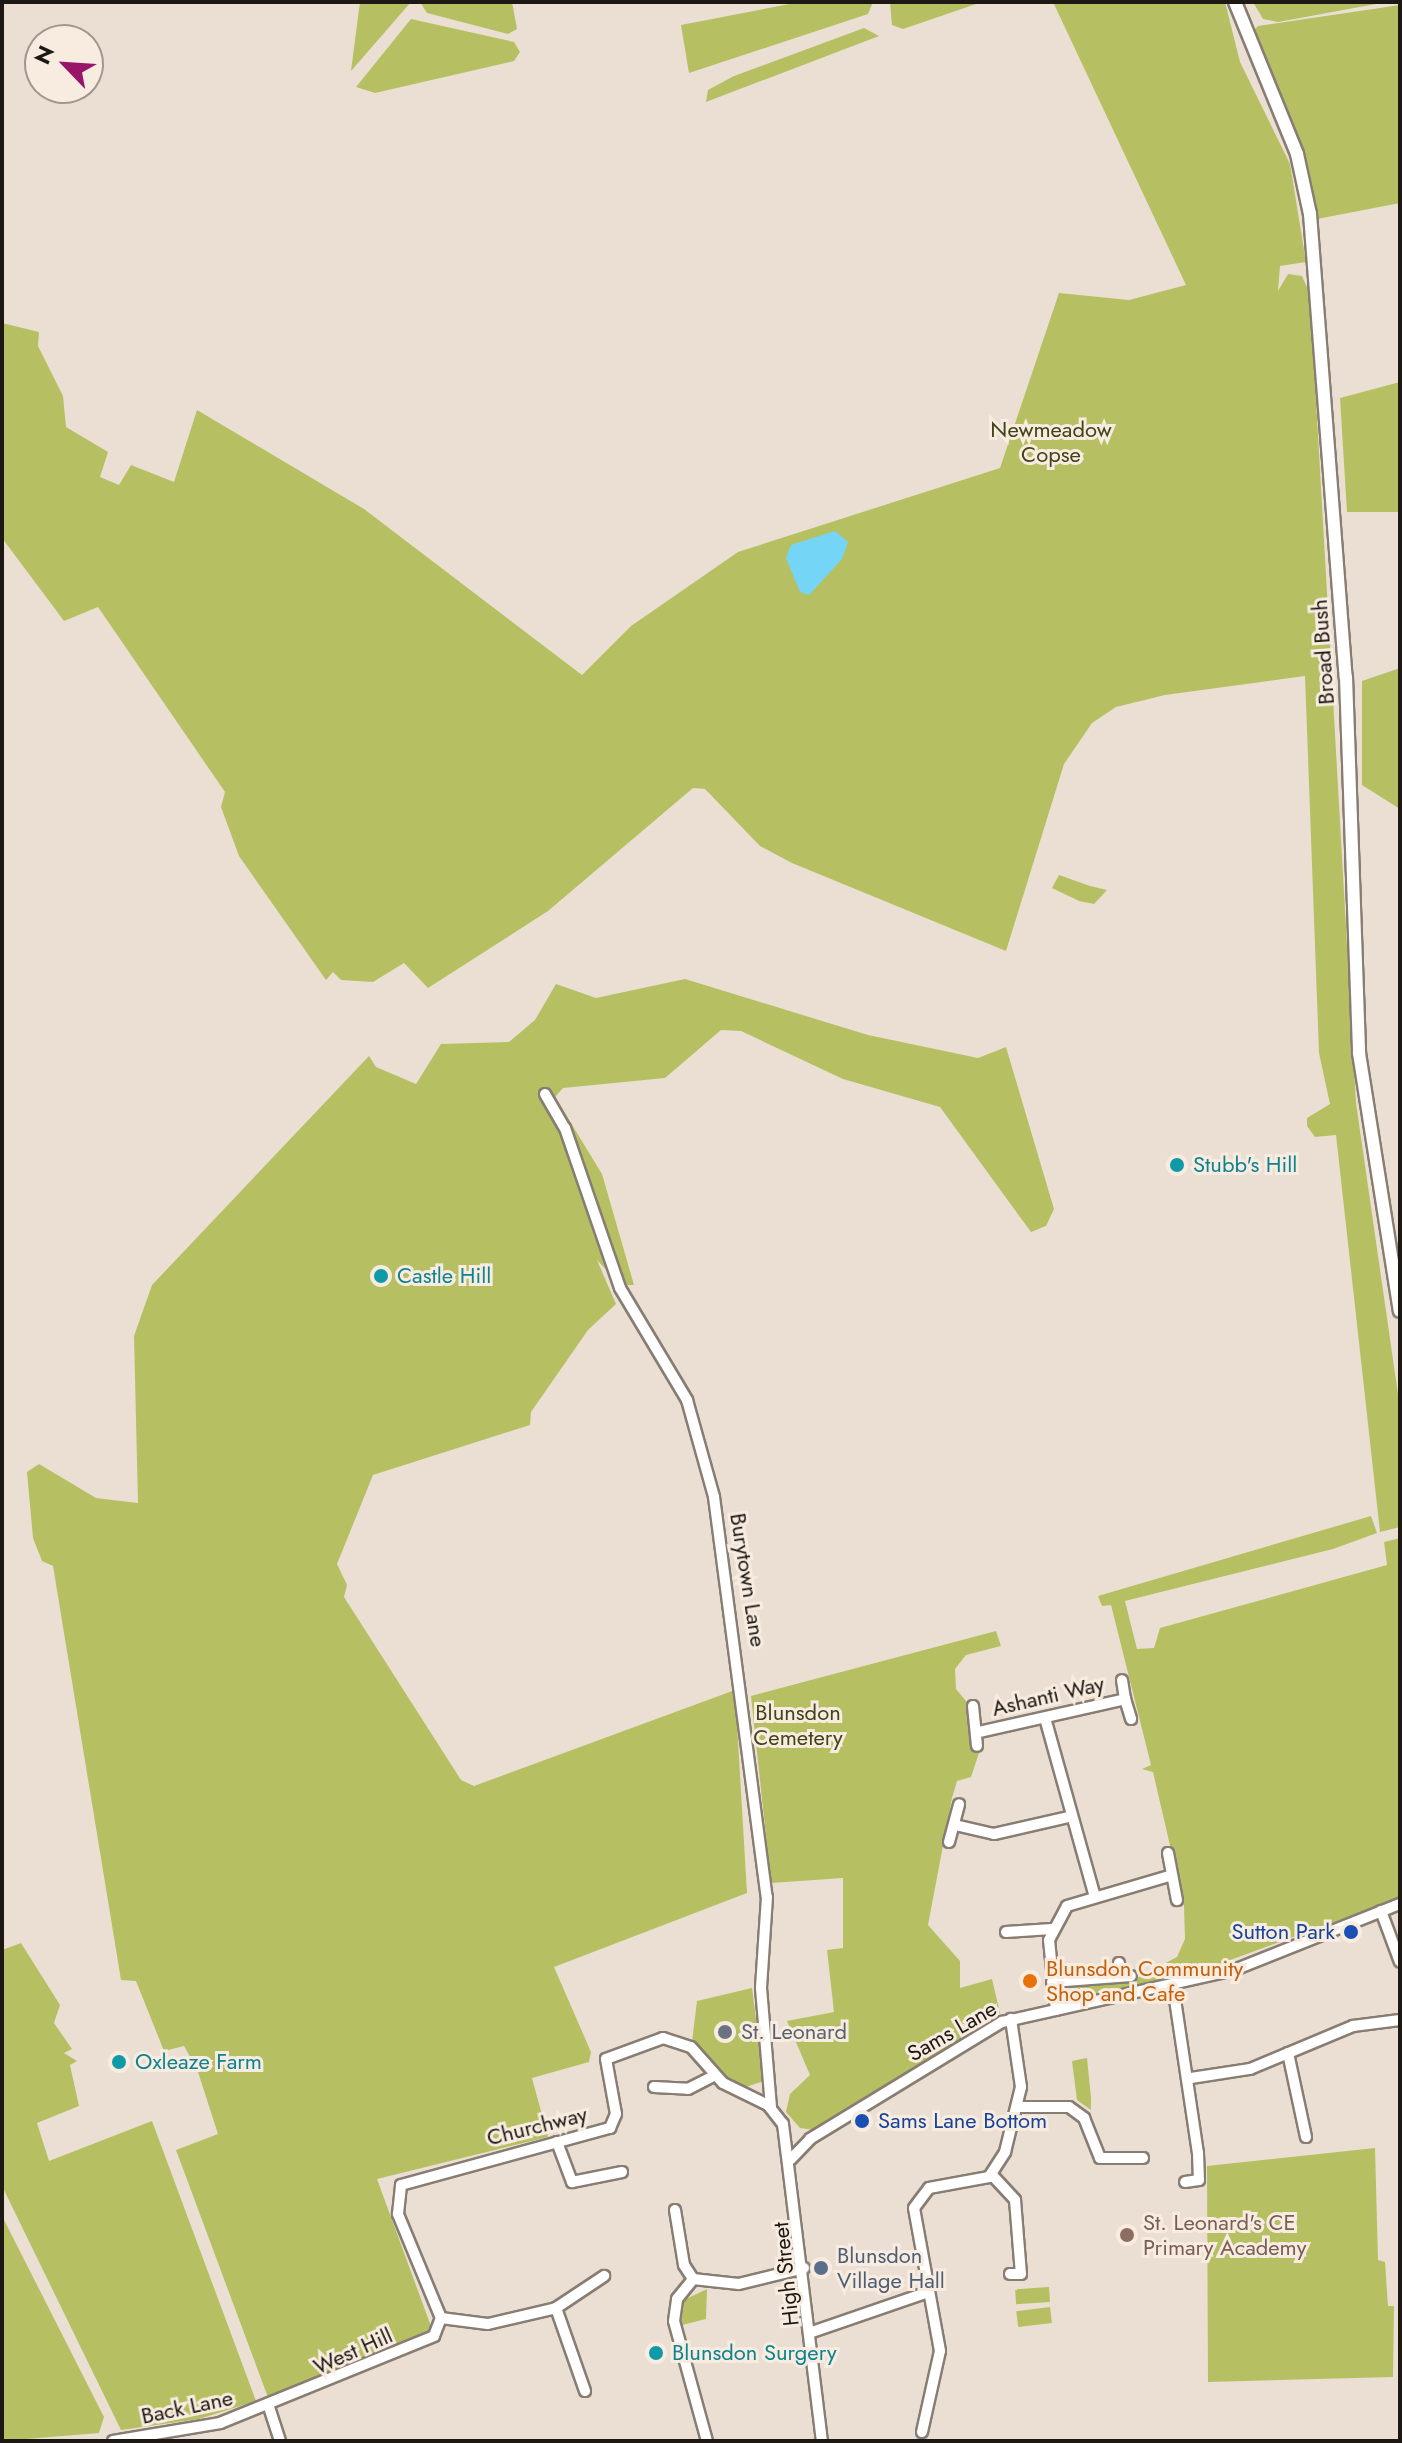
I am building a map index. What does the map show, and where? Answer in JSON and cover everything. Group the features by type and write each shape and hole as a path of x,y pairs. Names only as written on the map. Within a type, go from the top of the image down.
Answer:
{"main road":[{"name":"Broad Bush","path":"1235,2 1297,154 1310,214 1346,677 1359,1053 1400,1311"}],"street":[{"name":"Burytown Lane","path":"545,1094 565,1128 617,1281 687,1400 714,1497 764,1855 768,1932 761,1988 771,2108"},
{"name":"Ashanti Way","path":"1122,1680 1131,1719"},
{"name":"Ashanti Way","path":"979,1732 1125,1699"},
{"name":"Ashanti Way","path":"973,1706 979,1732 977,1746"},
{"path":"1045,1718 1069,1817 1094,1893"},
{"path":"949,1842 959,1804"},
{"path":"955,1825 994,1834 1069,1817"},
{"path":"1168,1853 1177,1900"},
{"path":"1056,2010 1052,1982 1052,1929 1070,1902 1094,1893 1172,1875"},
{"name":"Sams Lane","path":"791,2159 810,2139 1011,2019 1173,1986 1280,1955 1400,1904"},
{"path":"1381,1911 1400,1962"},
{"path":"1006,1932 1052,1929"},
{"path":"1052,1982 1126,1976 1119,1963"},
{"path":"1173,1986 1201,2132 1199,2180 1185,2182"},
{"path":"992,2175 1019,2107 1011,2019"},
{"path":"1191,2078 1242,2071 1353,2026 1400,2020"},
{"name":"Churchway","path":"441,2318 398,2214 401,2185 612,2125 606,2059 623,2047 673,2039 715,2075 771,2108"},
{"path":"1288,2053 1306,2137"},
{"path":"654,2087 688,2089 715,2075"},
{"path":"1019,2107 1069,2107 1084,2118 1100,2158 1143,2158"},
{"name":"High Street","path":"771,2108 786,2132 791,2159 822,2441"},
{"path":"1291,2123 1304,2122"},
{"path":"786,2132 810,2139"},
{"path":"557,2142 575,2183 622,2172"},
{"path":"922,2432 939,2361 914,2208 929,2188 992,2175"},
{"path":"992,2175 1015,2200 1021,2274 1010,2274"},
{"path":"675,2210 684,2265 693,2279"},
{"path":"693,2279 739,2284 804,2268"},
{"path":"441,2318 488,2324 556,2308 604,2276"},
{"path":"693,2279 673,2315 707,2441"},
{"path":"812,2332 861,2321 928,2292"},
{"path":"556,2308 585,2391"},
{"name":"West Hill","path":"269,2407 427,2340 441,2318"},
{"path":"269,2407 280,2441"},
{"name":"Back Lane","path":"113,2441 196,2429 269,2407"}],"green space":[{"path":"360,2 411,2 351,71"},
{"path":"420,2 512,2 517,29 508,34 427,13"},
{"path":"800,2 873,2 868,14 689,73 681,25"},
{"path":"890,2 982,2 903,29 892,25"},
{"name":"Newmeadow Copse","path":"1053,2 1225,2 1240,62 1290,164 1306,262 1280,266 1278,291 1288,274 1302,276 1310,294 1356,1103 1400,1408 1400,1527 1380,1532 1336,1135 1315,1137 1307,1126 1307,1118 1330,1104 1319,1053 1305,676 1165,695 1116,707 1092,723 1064,764 1006,951 792,863 760,846 705,789 693,788 548,911 428,988 404,963 373,982 341,980 333,972 326,980 239,856 221,807 225,792 98,607 64,621 2,538 2,323 39,332 38,346 63,396 66,427 108,452 100,477 119,485 131,465 174,482 197,410 364,509 582,675 631,626 738,552 1000,468 1059,293 1129,300 1186,285"},
{"path":"1253,2 1387,2 1278,22 1263,19"},
{"path":"1400,5 1400,203 1317,219 1300,140 1251,34 1258,26"},
{"path":"411,19 514,42 520,52 514,61 375,93 356,87"},
{"path":"864,28 879,36 706,102 708,90 734,76"},
{"path":"1400,382 1400,512 1347,512 1340,398"},
{"path":"1400,668 1400,809 1362,785 1362,681"},
{"path":"1059,875 1107,890 1094,904 1079,901 1052,888"},
{"path":"685,979 868,1035 978,1058 1006,1047 1054,1209 1046,1226 1031,1232 940,1107 843,1079 741,1031 721,1030 665,1078 563,1088 555,1097 602,1174 634,1285 621,1285 597,1260 616,1304 588,1330 531,1412 530,1425 373,1475 337,1564 347,1585 344,1597 461,1780 474,1786 735,1690 747,1893 554,1967 591,2052 589,2062 532,2078 548,2137 377,2179 432,2329 269,2400 176,2150 218,2134 197,2069 184,2046 164,2051 136,1981 121,1980 53,1566 42,1561 33,1538 27,1472 39,1464 96,1498 138,1503 134,1336 152,1285 369,1056 376,1067 416,1084 441,1044 509,1042 535,1020 556,984 596,998"},
{"path":"1371,1516 1377,1533 1333,1549 1125,1601 1137,1649 1154,1648 1160,1628 1387,1565 1384,1542 1400,1538 1400,1898 1203,1970 1124,1992 1072,1997 1074,1987 1137,1978 1177,1957 1185,1939 1184,1906 1153,1772 1142,1769 1151,1765 1111,1605 1102,1606 1098,1596"},
{"name":"Blunsdon Cemetery","path":"996,1631 1001,1646 966,1655 955,1669 956,1689 971,1707 972,1747 980,1750 971,1777 957,1781 928,1925 960,1961 960,1988 992,1979 1000,2013 962,2024 964,2038 814,2130 800,2128 786,2112 790,2094 810,2075 787,2021 834,2012 827,1950 843,1948 843,1878 771,1883 751,1696"},
{"path":"21,1943 60,2005 54,2023 72,2049 64,2053 77,2061 70,2065 79,2106 37,2123 49,2161 152,2121 256,2401 199,2419 121,2430 2,2186 2,1950"},
{"path":"752,1988 764,2081 746,2087 726,2079 692,2042 697,2001"},
{"path":"1087,2058 1091,2110 1077,2100 1072,2061"},
{"path":"1375,2148 1378,2260 1385,2262 1388,2306 1394,2306 1393,2377 1208,2382 1207,2166"},
{"path":"2,2216 104,2417 99,2433 2,2441"},
{"path":"1049,2287 1050,2302 1016,2304 1015,2289"},
{"path":"707,2289 706,2319 682,2325 682,2301"},
{"path":"1050,2307 1052,2323 1018,2327 1016,2311"}],"water":[{"path":"835,531 848,542 842,559 809,595 800,592 786,558 791,545"}],"place":[{"name":"Stubb's Hill","path":"1177,1165"},
{"name":"Castle Hill","path":"381,1276"},
{"name":"Sutton Park","path":"1351,1932"},
{"name":"Blunsdon Community Shop and Cafe","path":"1030,1981"},
{"name":"St. Leonard","path":"725,2032"},
{"name":"Oxleaze Farm","path":"119,2062"},
{"name":"Sams Lane Bottom","path":"862,2121"},
{"name":"St. Leonard's CE Primary Academy","path":"1127,2235"},
{"name":"Blunsdon Village Hall","path":"821,2268"},
{"name":"Blunsdon Surgery","path":"656,2353"}]}
